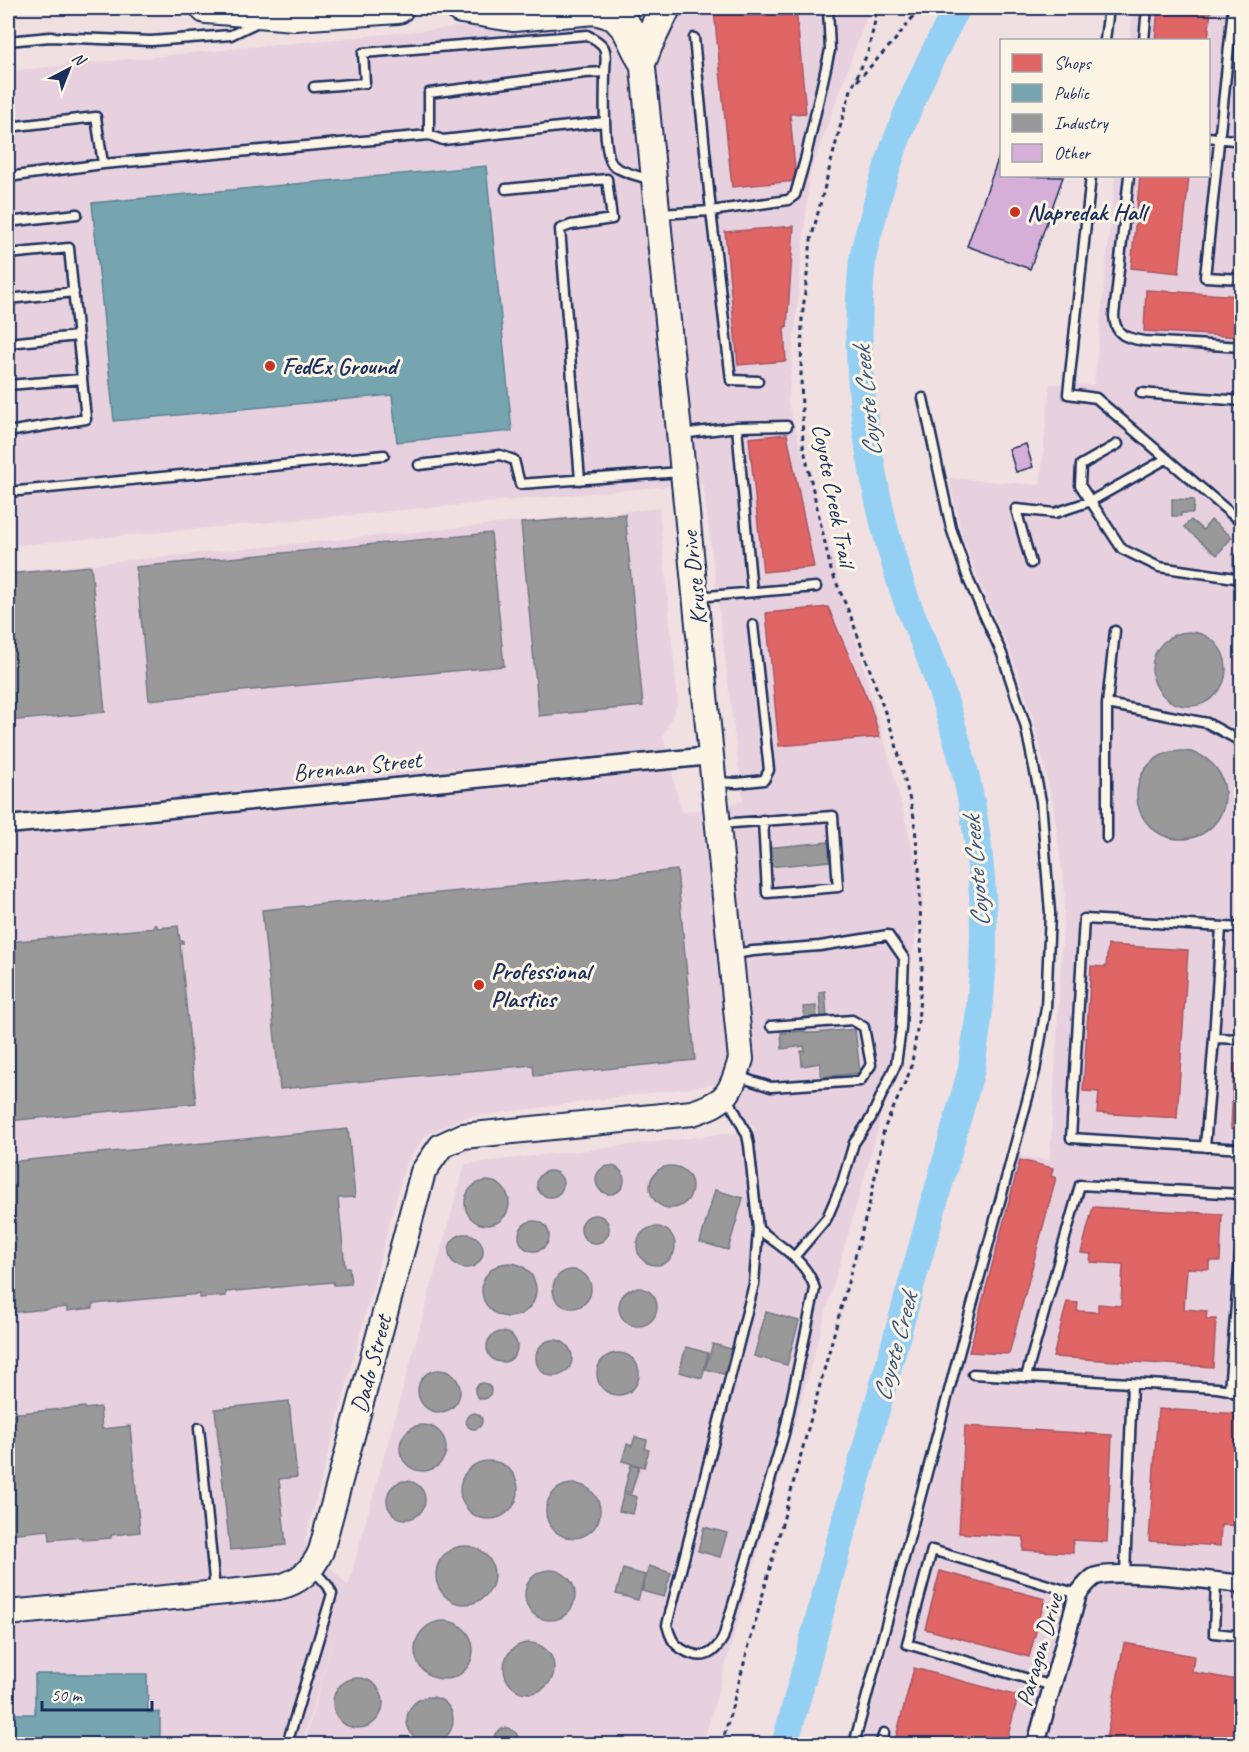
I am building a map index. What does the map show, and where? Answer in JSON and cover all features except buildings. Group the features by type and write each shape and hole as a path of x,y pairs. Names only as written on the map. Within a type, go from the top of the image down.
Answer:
{"highway":[{"path":"206,8 294,15 398,8"},
{"path":"461,8 513,16 595,9 615,15 627,28 642,58"},
{"path":"642,58 665,8"}],"street":[{"name":"Kruse Drive","path":"642,58 741,1059 731,1086"},
{"name":"Brennan Street","path":"8,825 711,756"},
{"name":"Dado Street","path":"311,1568 321,1551 423,1172 441,1146 463,1136 692,1113 714,1106 731,1086"},
{"path":"8,1613 279,1587 298,1580 311,1568"},
{"name":"Paragon Drive","path":"1036,1744 1078,1594 1093,1578 1106,1574 1125,1574 1242,1584"}],"lane":[{"path":"658,214 711,211 788,201 795,195 830,51 828,8"},
{"path":"1106,39 1109,8"},
{"path":"1144,39 1148,8"},
{"path":"1233,8 1206,277 1242,279"},
{"path":"8,41 50,37 151,41 231,35 275,14"},
{"path":"314,87 365,83 363,53 587,35 601,42 606,52 605,122 607,152 613,165 628,173 655,181"},
{"path":"694,38 711,211 732,380 758,381"},
{"path":"429,135 429,93 605,72"},
{"path":"8,127 96,117 103,164"},
{"path":"8,177 103,164 429,135 443,140 605,122"},
{"path":"1210,137 1242,141"},
{"path":"1092,177 1068,393 1096,398 1242,523"},
{"path":"1129,177 1114,325 1118,331 1131,339 1242,347"},
{"path":"506,189 607,179 612,219 571,225 560,229 580,480"},
{"path":"8,222 77,214"},
{"path":"8,254 69,248 86,419 8,432"},
{"path":"8,299 74,292"},
{"path":"8,342 78,336"},
{"path":"8,385 82,379"},
{"path":"1142,393 1242,401"},
{"path":"854,1744 1035,1071 1046,1008 1050,914 1041,801 1025,724 1002,654 969,582 951,528 923,398"},
{"path":"680,434 737,427 787,426"},
{"path":"737,427 752,592"},
{"path":"1118,444 1081,465 1080,485 1122,549 1159,567 1242,579"},
{"path":"419,465 500,454 514,460 520,484 684,471"},
{"path":"8,492 384,455"},
{"path":"1031,563 1016,509 1055,513 1091,501 1166,459"},
{"path":"696,597 816,587"},
{"path":"714,782 736,783 764,780 769,770 753,625"},
{"path":"1107,838 1107,704 1115,631"},
{"path":"1107,704 1207,723 1242,742"},
{"path":"718,825 763,820 833,816 838,887 767,893 763,820"},
{"path":"1242,928 1084,919 1071,1138 1242,1149"},
{"path":"1205,1147 1221,927"},
{"path":"731,955 820,946 888,935 904,958 901,1029 896,1064 871,1118 855,1143 842,1183 827,1218 794,1257"},
{"path":"758,1229 804,1266 816,1289 784,1434 723,1638 708,1655 699,1657 679,1647 673,1641 667,1625 754,1284 758,1229 747,1135 731,1086 771,1087 860,1081 871,1065 864,1027 852,1020 771,1026"},
{"path":"1214,1038 1242,1039"},
{"path":"1026,1377 1080,1185 1242,1194"},
{"path":"1229,1390 1242,1232"},
{"path":"974,1374 1229,1390 1242,1396"},
{"path":"1125,1574 1132,1383"},
{"path":"199,1428 215,1593"},
{"path":"1053,1686 906,1644 932,1550 1078,1594"},
{"path":"287,1744 332,1594 311,1568"},
{"path":"1216,1581 1214,1633 1242,1636"},
{"path":"880,1744 884,1733"}],"path":[{"name":"Coyote Creek Trail","path":"876,8 868,52 854,84 835,144 811,240 802,319 803,445 831,570 896,740 914,817 919,868"},
{"name":"Coyote Creek Trail","path":"854,84 895,40 920,8"},
{"path":"722,1744 871,1198 884,1129"}],"shaded area":[{"path":"651,8 870,8 810,173 788,403 893,771 924,895 878,1129 703,1744 304,1744 334,1637 302,1744 8,1744 8,572 659,508 678,703 663,736 682,813 743,801 703,483 8,546 8,71","holes":["711,1085 757,1130 465,1164 348,1586 305,1541 405,1166 425,1136 462,1118"]},
{"path":"1133,8 1241,8 1241,1744 862,1744 1019,1156 1050,1160 1065,891 1053,804 1034,721 1010,651 962,536 949,478 1040,485 1050,384 1094,385 1115,177 1210,177 1210,39 1130,39"}],"waterway":[{"name":"Coyote Creek","path":"785,1744 971,1071 980,1005 983,922 980,867 973,812 950,716 907,602 883,521 867,436 859,349 859,307 863,259 880,189 908,110 957,8"}],"place":[{"name":"Napredak Hall","path":"1015,212"},
{"name":"FedEx Ground","path":"270,366"},
{"name":"Professional Plastics","path":"479,985"}]}
